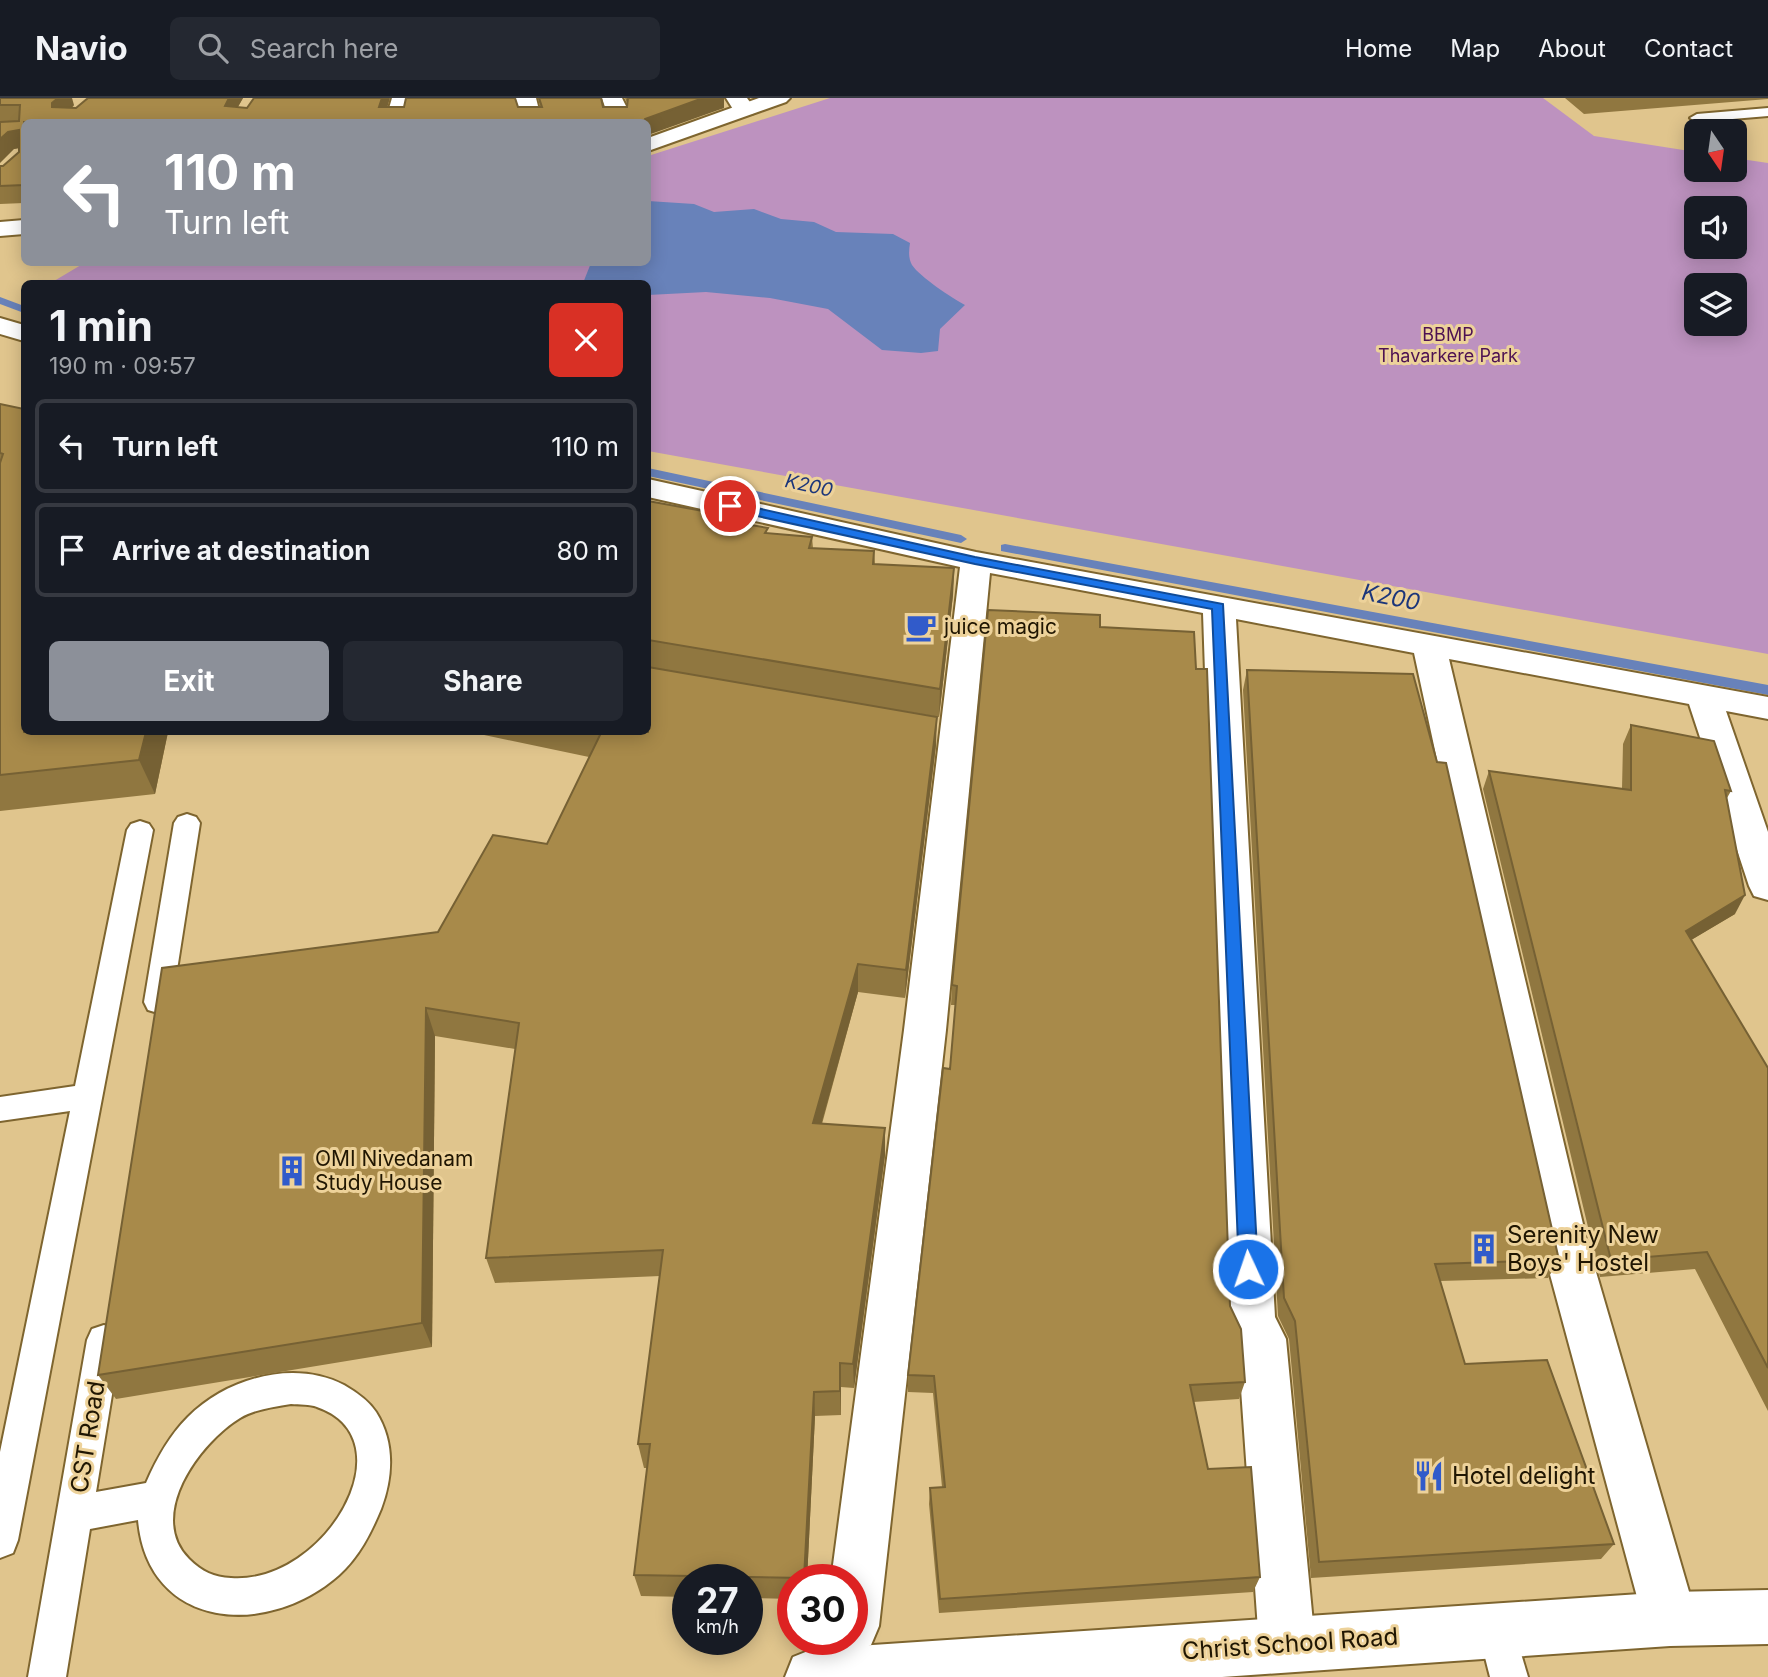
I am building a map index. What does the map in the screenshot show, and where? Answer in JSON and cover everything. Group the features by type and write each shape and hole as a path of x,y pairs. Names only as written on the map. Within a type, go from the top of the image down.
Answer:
{"street":[{"path":"397,119 402,98"},
{"path":"525,98 531,119"},
{"path":"612,98 617,119"},
{"path":"651,144 740,104 779,98"},
{"path":"0,229 21,227"},
{"path":"0,326 21,331"},
{"path":"651,489 975,561 1768,708"},
{"path":"853,1564 925,1030 943,732 975,561"},
{"path":"1219,607 1251,1324 1262,1339 1288,1661"},
{"path":"1429,645 1564,1241 1670,1619"},
{"path":"1703,696 1768,886"},
{"name":"Christ School Road","path":"868,1654 1288,1661 1503,1653 1670,1619 1768,1617"}],"lane":[{"path":"1697,118 1768,112"},
{"path":"154,1026 187,823"},
{"path":"0,1540 140,830"},
{"path":"0,1109 88,1096"},
{"name":"CST Road","path":"47,1677 108,1311"},
{"path":"291,1388 322,1392 349,1407 367,1429 375,1459 372,1493 356,1527 330,1559 297,1582 259,1596 222,1597 189,1585 167,1563 155,1533 157,1499 170,1464 192,1434 222,1410 256,1394 291,1388"},
{"path":"75,1514 157,1499"}],"green space":[{"name":"BBMP Thavarkere Park","path":"830,98 1543,98 1594,136 1684,150 1684,182 1747,182 1747,160 1768,163 1768,654 651,452 651,280 56,280 79,266 651,266 651,155"}],"water":[{"path":"651,201 694,204 714,212 754,209 781,219 814,222 836,232 893,234 910,243 910,260 916,270 965,305 940,329 938,351 921,353 882,350 828,309 770,298 706,292 651,295 651,280 584,280 590,266 651,266"}],"building":[{"path":"0,98 58,98 52,103 52,107 76,108 88,98 229,98 225,106 247,108 254,98 382,98 379,107 404,107 406,98 515,98 518,107 542,107 539,98 601,98 603,107 627,107 628,98 703,98 645,119 21,119 21,185 0,186 0,166 19,152 19,130 8,132 0,139 0,122 19,121 20,105 0,105"},
{"path":"0,404 21,408 21,735 145,735 139,760 0,775 0,463 3,454 0,453"},
{"path":"651,502 725,515 722,520 768,528 765,533 812,537 809,548 874,551 873,564 954,568 940,689 651,641"},
{"path":"988,610 1100,615 1100,627 1194,632 1196,669 1207,669 1230,1306 1241,1329 1245,1382 1190,1385 1208,1469 1251,1467 1260,1577 940,1599 930,1488 945,1487 934,1376 908,1375 943,1068 950,1069 957,986 952,985"},
{"path":"651,668 937,717 906,970 858,964 813,1123 885,1128 853,1364 840,1363 840,1391 814,1392 805,1564 777,1564 777,1578 763,1577 763,1564 672,1564 672,1576 634,1575 650,1444 638,1444 663,1250 486,1258 519,1023 426,1008 422,1323 98,1375 162,968 438,932 493,835 547,844 600,735 651,735"},
{"path":"1247,670 1413,674 1437,762 1446,763 1559,1260 1435,1264 1465,1364 1547,1360 1614,1544 1319,1562 1295,1321 1284,1298"},
{"path":"1631,725 1714,741 1731,791 1725,790 1745,895 1686,931 1768,1068 1768,1368 1707,1252 1611,1260 1489,771 1631,790"}],"waterway":[{"name":"K200","path":"0,300 21,309"},
{"name":"K200","path":"651,473 961,539"},
{"name":"K200","path":"1005,548 1768,690"}],"place":[{"name":"juice magic","path":"921,627"},
{"name":"OMI Nivedanam Study House","path":"292,1171"},
{"name":"Serenity New Boys' Hostel","path":"1484,1249"},
{"name":"Hotel delight","path":"1429,1476"}],"route":[{"path":"730,506 975,561 1219,607 1248,1269"}]}
